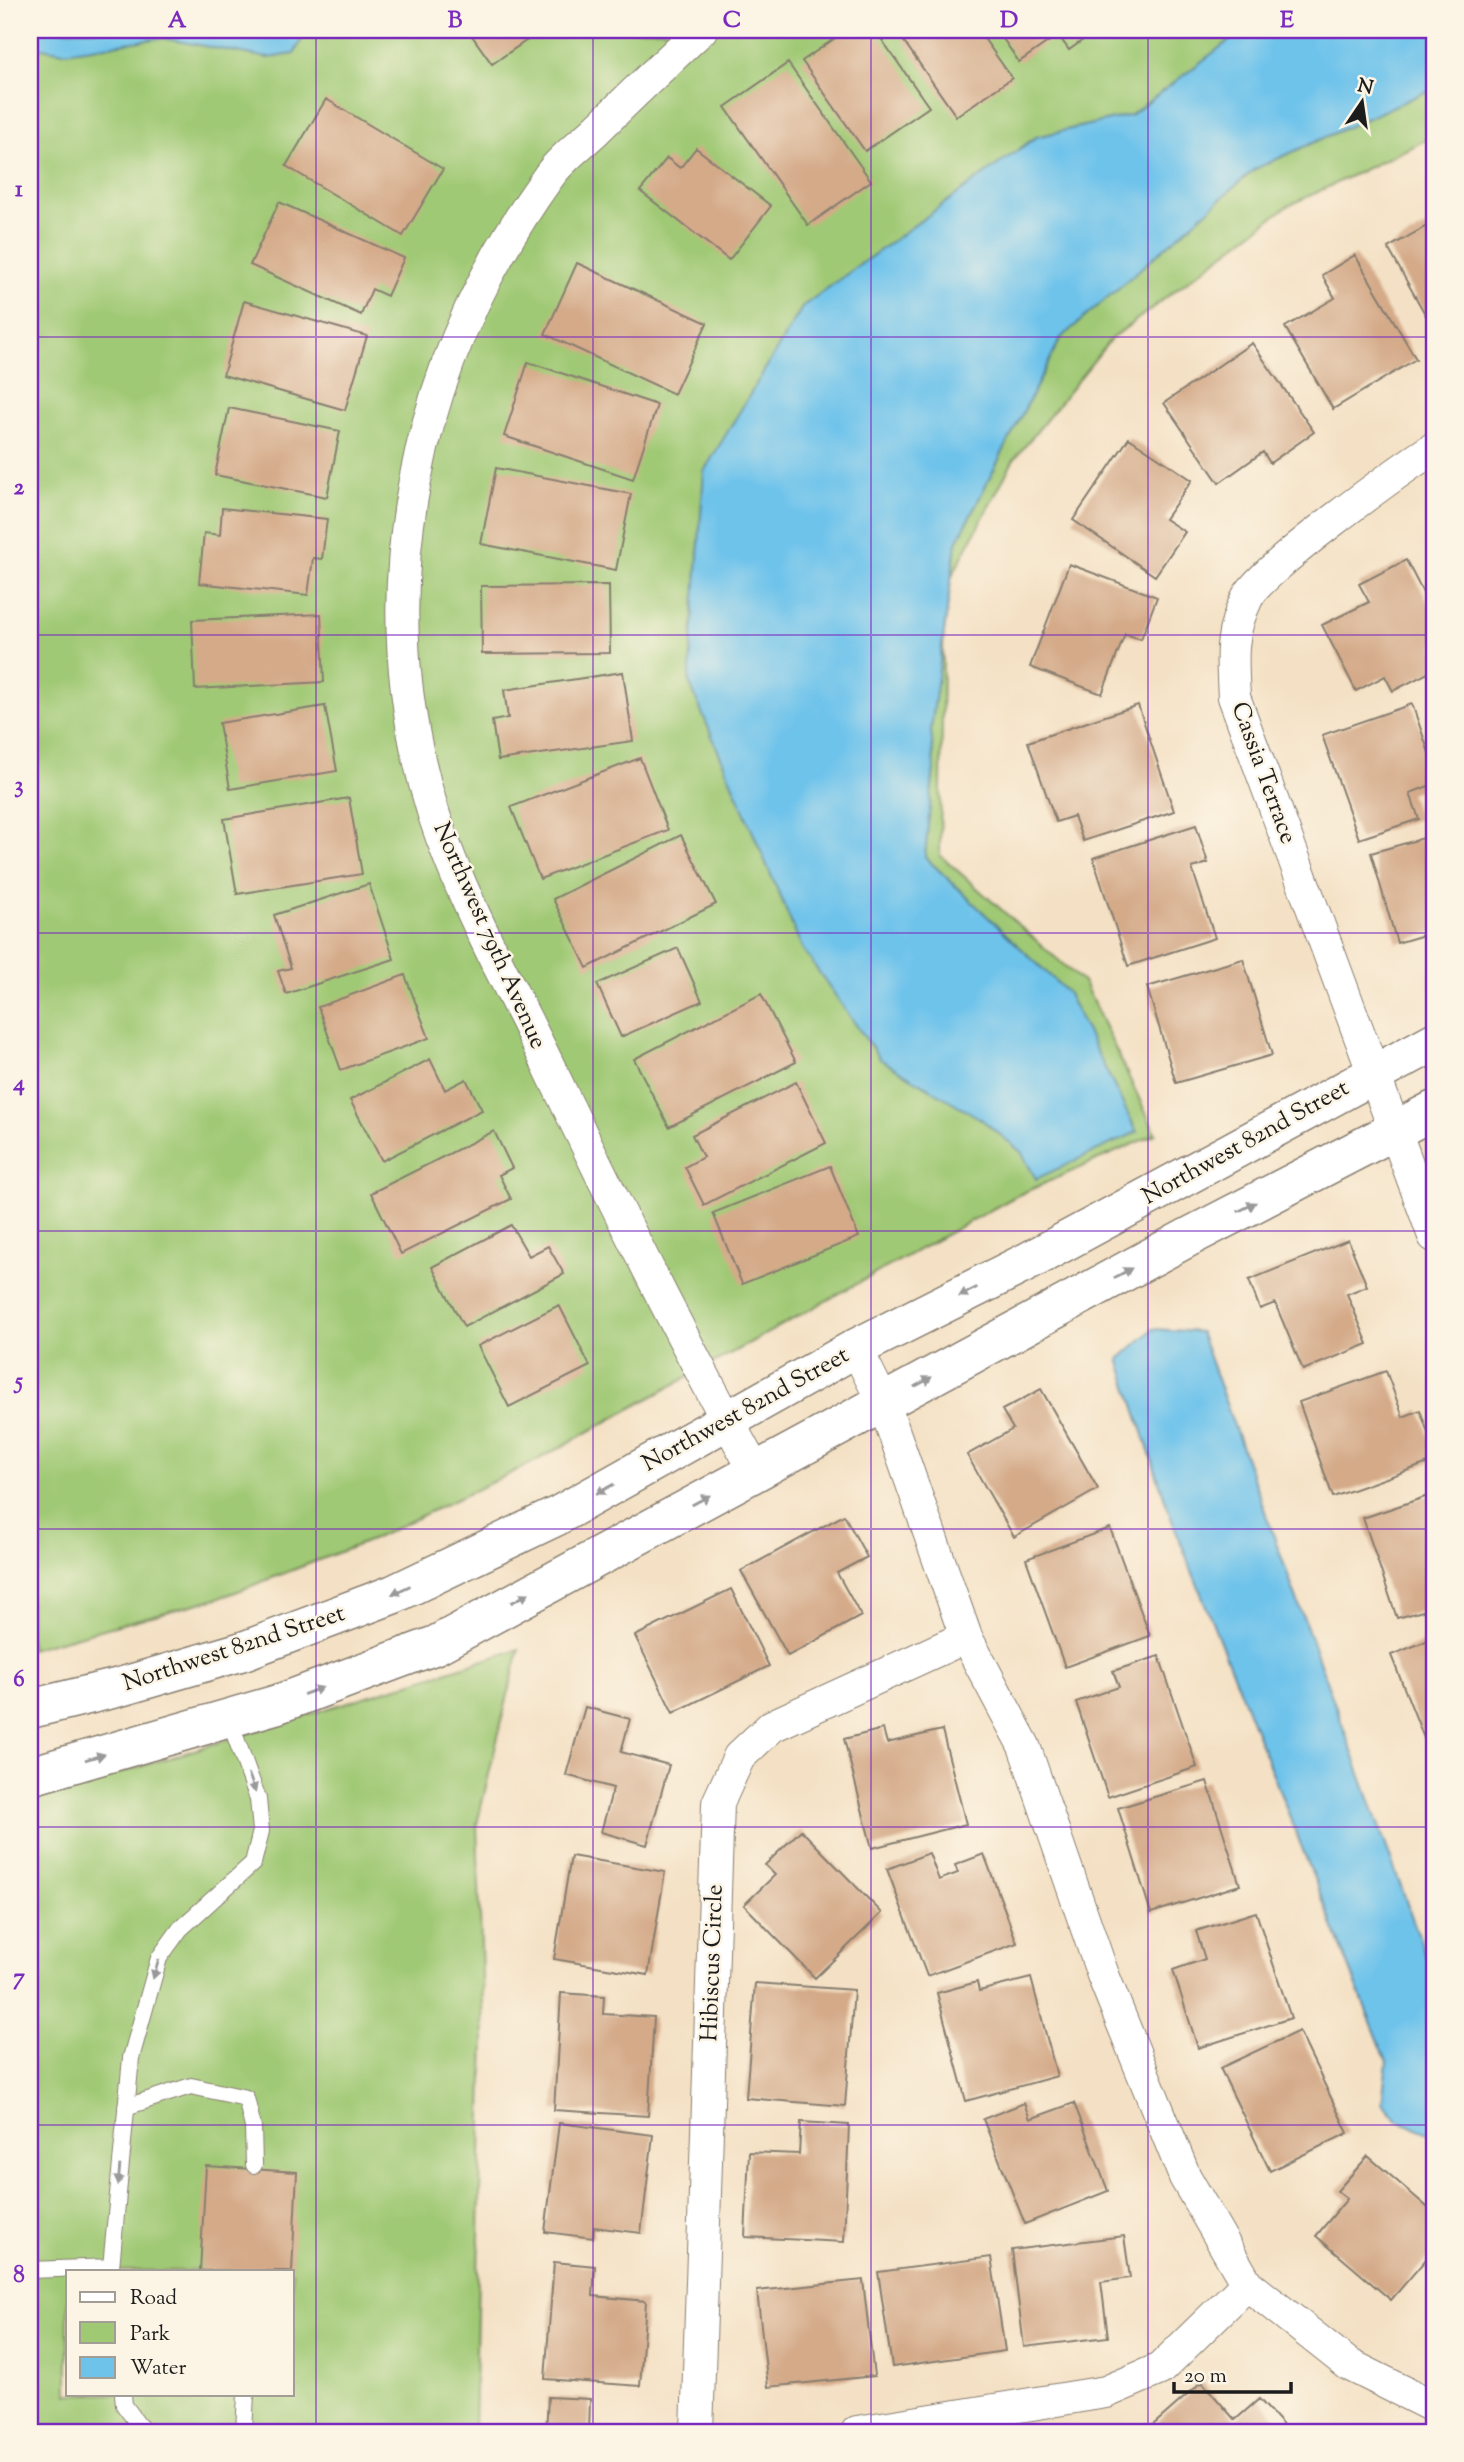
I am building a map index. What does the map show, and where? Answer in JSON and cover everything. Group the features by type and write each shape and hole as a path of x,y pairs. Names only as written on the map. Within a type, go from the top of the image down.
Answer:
{"street":[{"name":"Northwest 79th Avenue","path":"701,30 552,172 493,262 452,348 428,422 406,530 400,601 410,705 424,776 435,817 462,886 613,1200 755,1471"},
{"name":"Cassia Terrace","path":"1431,456 1286,559 1248,595 1231,642 1234,697 1434,1236"},
{"name":"Northwest 82nd Street","path":"30,1709 120,1687 243,1651 394,1594 557,1516 856,1348 1029,1261 1434,1042"},
{"path":"30,1776 278,1704 436,1645 1187,1238 1434,1110"},
{"path":"856,1348 884,1404 966,1637 1024,1746 1103,1975 1185,2176 1247,2284 1348,2364 1434,2407"},
{"name":"Hibiscus Circle","path":"696,2432 718,1803 739,1757 772,1726 966,1637"},
{"path":"857,2432 1107,2392 1160,2369 1247,2284"}],"lane":[{"path":"30,2270 111,2269 131,2058 159,1958 180,1928 253,1863 261,1831 258,1799 229,1719"},
{"path":"126,2107 191,2086 246,2098 253,2127 254,2165"},
{"path":"123,2396 124,2405 144,2432"},
{"path":"244,2432 246,2396"}],"green space":[{"path":"30,30 1434,30 1434,136 1286,207 1111,339 1013,461 944,591 940,855 1084,983 1156,1134 1016,1196 530,1464 371,1540 225,1596 30,1649"},
{"path":"519,1649 477,1824 484,2037 474,2432 30,2432 30,1801"}],"water":[{"path":"30,30 307,30 294,54 268,58 161,38 64,52 30,46"},
{"path":"1243,30 1434,30 1434,88 1255,169 1061,338 956,544 931,729 934,767 925,857 1067,992 1137,1132 1036,1179 1021,1152 981,1119 880,1059 802,948 689,682 704,471 803,306 1036,137 1131,115"},
{"path":"1153,1329 1200,1332 1426,1956 1434,1969 1434,2135 1398,2121 1382,2102 1387,2062 1171,1518 1119,1359"}],"building":[{"path":"468,30 542,30 492,64"},
{"path":"847,30 875,30 929,107 865,151 802,61"},
{"path":"896,30 978,30 1012,78 956,116"},
{"path":"997,30 1094,32 1069,50 1058,35 1019,62"},
{"path":"788,63 871,181 808,225 725,107"},
{"path":"326,99 443,169 403,236 286,166"},
{"path":"696,148 771,206 729,260 640,191 667,158 680,168"},
{"path":"279,202 404,258 387,296 372,289 361,315 250,265"},
{"path":"1434,222 1434,330 1388,248"},
{"path":"1355,255 1416,359 1333,409 1285,327 1335,298 1322,275"},
{"path":"577,263 707,323 674,394 545,334"},
{"path":"244,301 367,336 345,410 223,375"},
{"path":"1252,343 1314,432 1270,463 1263,452 1219,483 1164,403"},
{"path":"528,362 657,405 633,479 504,436"},
{"path":"229,408 340,431 327,497 215,475"},
{"path":"1129,438 1192,480 1165,519 1185,532 1155,576 1073,520"},
{"path":"496,468 631,494 616,570 481,544"},
{"path":"222,508 327,519 322,559 313,558 308,595 199,583 204,533 220,535"},
{"path":"1406,560 1434,614 1434,670 1393,691 1385,676 1356,691 1322,625 1369,602 1359,584"},
{"path":"1069,564 1157,597 1141,639 1125,634 1102,694 1030,667"},
{"path":"609,585 610,653 482,654 481,586"},
{"path":"321,614 324,682 195,689 192,620"},
{"path":"623,672 633,741 498,760 492,721 508,718 504,690"},
{"path":"1412,704 1434,767 1434,784 1410,793 1419,819 1359,839 1322,735"},
{"path":"1138,705 1174,811 1083,841 1074,816 1056,822 1028,742"},
{"path":"325,706 337,771 230,789 219,723"},
{"path":"640,758 668,830 540,879 511,807"},
{"path":"349,798 362,874 237,894 224,819"},
{"path":"1196,825 1208,863 1192,868 1215,938 1128,966 1093,858"},
{"path":"681,835 716,904 587,968 553,899"},
{"path":"1434,835 1434,932 1397,943 1371,853"},
{"path":"369,884 394,959 286,994 278,971 291,968 274,915"},
{"path":"678,948 702,1001 621,1037 597,984"},
{"path":"1243,959 1272,1055 1176,1083 1147,987"},
{"path":"405,975 429,1038 341,1070 318,1007"},
{"path":"761,994 796,1062 669,1127 634,1059"},
{"path":"430,1059 445,1090 466,1079 482,1110 382,1161 350,1100"},
{"path":"796,1082 826,1143 704,1205 685,1167 703,1157 692,1135"},
{"path":"494,1131 512,1168 499,1175 511,1199 401,1254 371,1193"},
{"path":"830,1166 859,1237 742,1284 713,1213"},
{"path":"511,1225 529,1256 548,1246 564,1274 464,1327 432,1267"},
{"path":"1348,1240 1367,1286 1347,1294 1368,1344 1303,1370 1275,1303 1260,1309 1249,1280"},
{"path":"559,1305 590,1366 509,1407 478,1346"},
{"path":"1386,1371 1403,1417 1420,1410 1434,1450 1434,1461 1333,1497 1299,1402"},
{"path":"1041,1389 1098,1489 1014,1537 967,1455 1013,1429 1002,1410"},
{"path":"1434,1494 1434,1608 1397,1618 1363,1518"},
{"path":"844,1515 867,1557 837,1573 861,1616 788,1656 741,1571"},
{"path":"1110,1528 1150,1636 1065,1667 1026,1559"},
{"path":"731,1589 769,1666 673,1713 635,1636"},
{"path":"1434,1638 1434,1746 1428,1748 1391,1655"},
{"path":"1159,1656 1197,1767 1108,1797 1076,1702 1119,1687 1113,1671"},
{"path":"585,1707 630,1719 621,1752 669,1765 647,1845 601,1832 613,1788 566,1775"},
{"path":"883,1729 887,1743 942,1730 966,1824 872,1848 844,1739"},
{"path":"1207,1781 1240,1885 1151,1913 1118,1808"},
{"path":"801,1830 882,1913 815,1978 744,1905 775,1875 765,1865"},
{"path":"929,1853 939,1880 958,1873 955,1865 984,1854 1017,1943 927,1976 887,1869"},
{"path":"571,1856 665,1872 648,1975 554,1959"},
{"path":"1256,1912 1291,2018 1198,2048 1173,1970 1205,1959 1196,1931"},
{"path":"1031,1978 1057,2076 966,2101 937,1993 977,1982 979,1991"},
{"path":"755,1983 854,1990 845,2106 746,2098"},
{"path":"561,1993 604,1996 603,2014 654,2017 648,2116 554,2110"},
{"path":"1299,2031 1348,2133 1270,2171 1220,2068"},
{"path":"1024,2103 1030,2119 1074,2103 1108,2191 1025,2224 983,2119"},
{"path":"801,2122 849,2125 844,2242 745,2237 749,2152 799,2154"},
{"path":"559,2123 653,2135 641,2233 594,2227 593,2238 545,2232"},
{"path":"1368,2156 1434,2213 1434,2250 1391,2300 1316,2236 1347,2199 1337,2191"},
{"path":"206,2166 297,2172 292,2270 200,2270"},
{"path":"1124,2236 1130,2278 1101,2282 1108,2337 1024,2347 1012,2250"},
{"path":"991,2257 1005,2351 892,2367 878,2272"},
{"path":"554,2262 595,2266 593,2296 646,2301 640,2386 545,2379"},
{"path":"863,2280 874,2376 768,2387 757,2291"},
{"path":"1202,2382 1235,2420 1259,2399 1289,2432 1145,2432"},
{"path":"548,2397 590,2399 589,2432 546,2432"}]}
